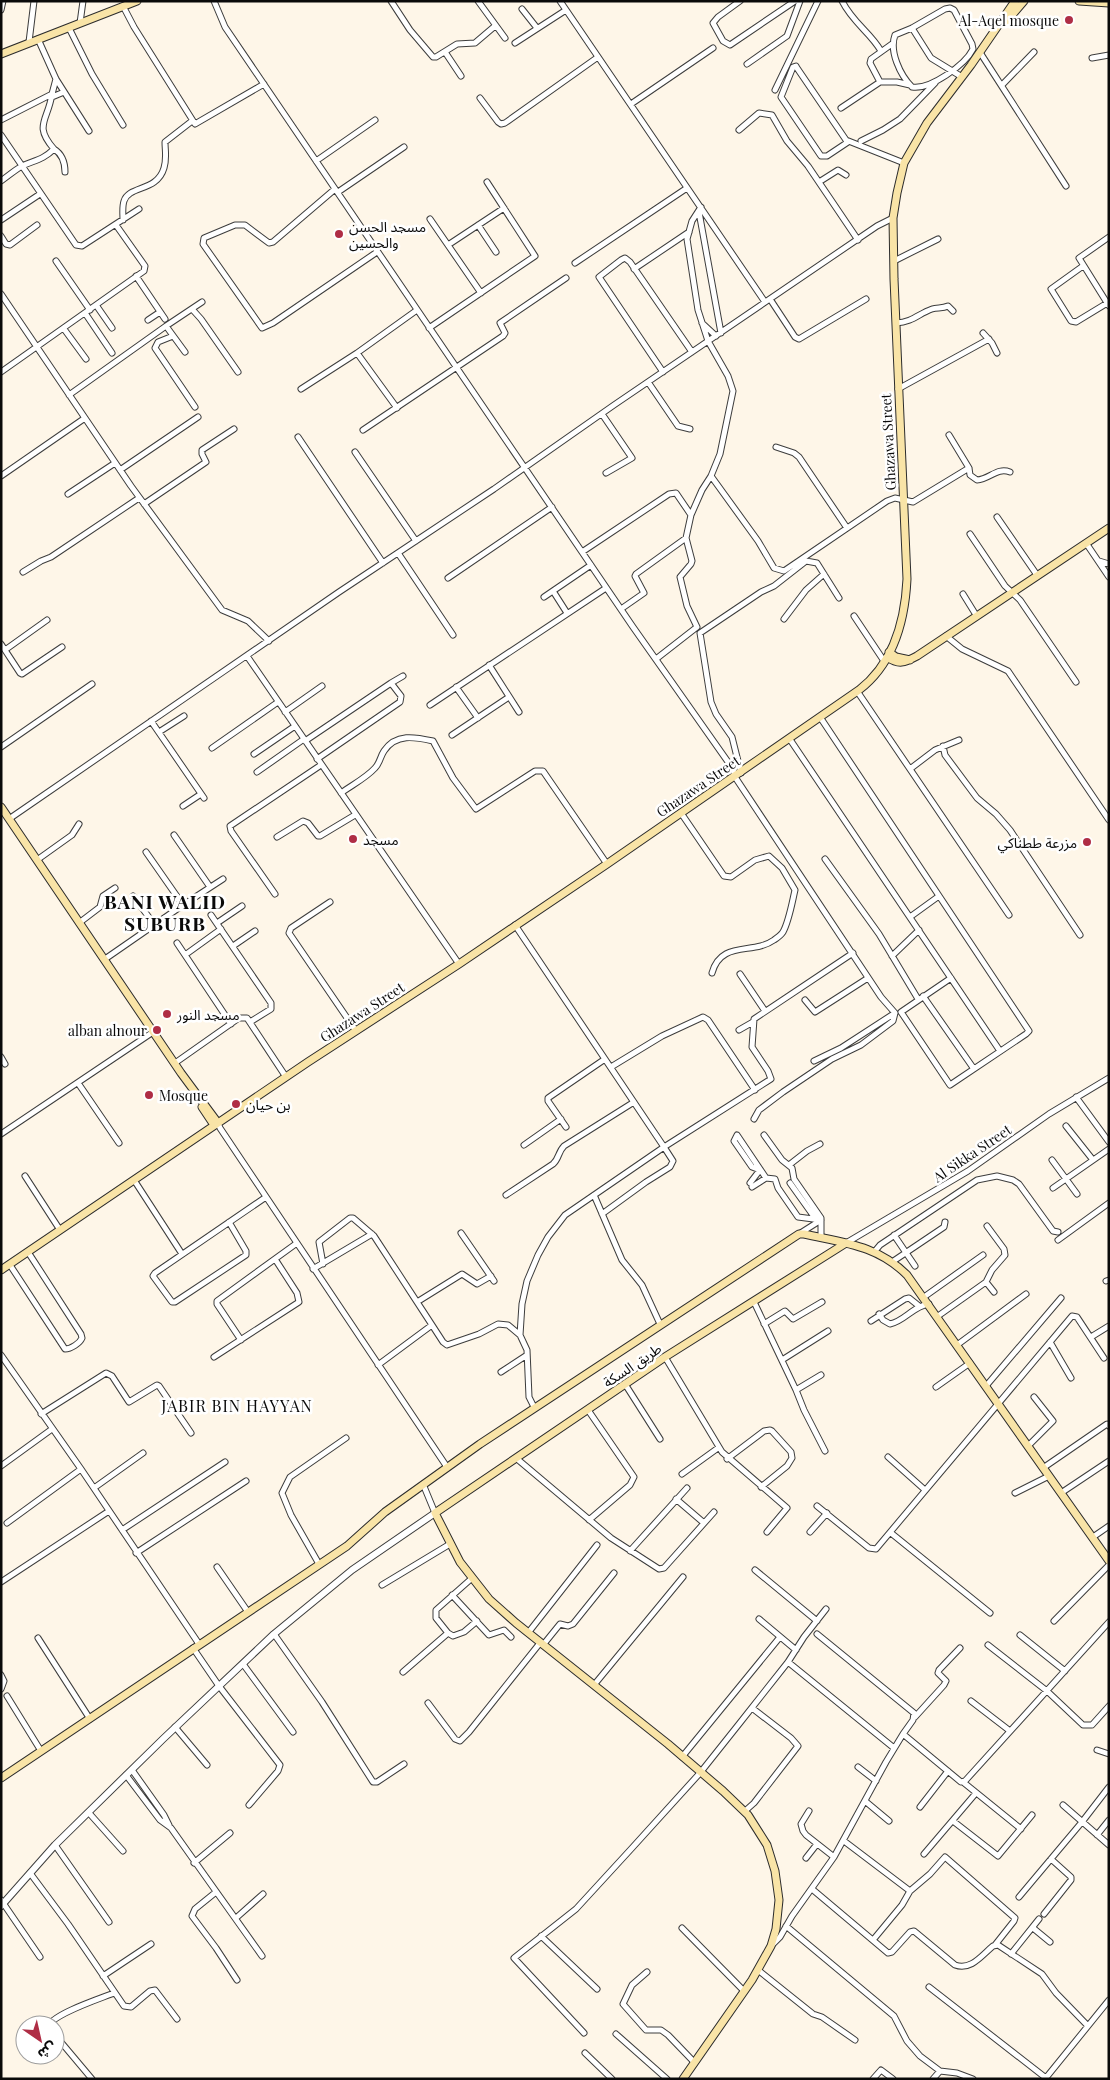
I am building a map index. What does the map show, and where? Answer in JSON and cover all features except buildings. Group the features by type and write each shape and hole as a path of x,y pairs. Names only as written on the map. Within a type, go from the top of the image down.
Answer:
{"main road":[{"path":"1,54 137,1"},
{"name":"Ghazawa Street","path":"1,1270 226,1117 459,964 738,775 857,691 877,671 887,656 900,628 905,608 907,570 894,261 893,218 897,193 904,163 927,123 971,65 1015,1"},
{"name":"Ghazawa Street","path":"971,65 1024,1"},
{"path":"1078,1 1109,3"},
{"path":"877,671 910,660 1109,528"},
{"path":"887,656 910,660"},
{"path":"887,656 898,663"},
{"path":"1,807 209,1113 215,1126"},
{"path":"209,1113 226,1117"},
{"path":"209,1113 215,1126"},
{"path":"1,1778 353,1542 385,1512 534,1407 799,1234 846,1243 874,1251 892,1262 907,1275 924,1296 1109,1561"},
{"name":"طريق السكة","path":"435,1513 665,1356 846,1243"},
{"path":"435,1513 450,1544 471,1579 489,1599 745,1811 767,1845 777,1881 778,1911 776,1929 771,1946 758,1970 683,2079"}],"street":[{"path":"1,10 2,1"},
{"path":"29,42 34,1"},
{"path":"80,23 83,1"},
{"path":"214,1 221,20 377,252 526,467 606,588 738,775 868,978 895,1013"},
{"path":"391,1 430,56 436,57 457,44 475,43 495,26"},
{"path":"478,1 505,38"},
{"path":"560,1 700,209 795,337 799,339 866,300"},
{"path":"740,1 713,23 723,41 730,45 795,1"},
{"path":"747,64 787,36 800,1"},
{"path":"775,90 818,1"},
{"path":"842,1 856,23 873,39 882,51"},
{"path":"123,6 192,121 197,124 264,84"},
{"path":"841,108 880,82 897,82 911,86 919,88 927,86 962,64 973,49 954,10 950,8 945,9 912,28 895,35 892,44 899,69 911,86"},
{"path":"522,9 538,28"},
{"path":"515,43 566,10"},
{"path":"69,28 92,74 123,125"},
{"path":"912,28 931,58 962,77"},
{"path":"38,39 56,79 89,131"},
{"path":"880,82 870,60 892,44"},
{"path":"631,104 713,48"},
{"path":"445,52 461,76"},
{"path":"1002,85 1034,52"},
{"path":"981,54 1066,186"},
{"path":"1092,58 1109,56"},
{"path":"480,98 498,122 501,124 505,123 598,57"},
{"path":"848,142 827,156 821,156 781,97 793,67 798,68 848,142 904,163"},
{"path":"861,141 900,119 941,77"},
{"path":"56,79 42,129 44,138 60,153 65,172"},
{"path":"1,120 64,92"},
{"path":"740,130 760,112 772,115 786,141 819,182 858,240"},
{"path":"316,161 376,120"},
{"path":"123,220 123,201 135,190 149,186 159,179 167,154 165,142 192,121"},
{"path":"1,135 40,194 79,246 82,246 139,209"},
{"path":"377,252 273,323 262,328 203,244 204,238 240,225 248,226 269,243 273,242 336,191 404,147"},
{"path":"1,181 22,166 41,159 54,149"},
{"path":"819,182 838,170 846,176"},
{"path":"429,328 481,294 535,254 487,182"},
{"path":"574,263 687,188"},
{"path":"1,220 40,194"},
{"path":"448,245 504,208"},
{"path":"656,659 697,627 687,606 680,577 691,564 686,538 691,515 720,454 733,391 728,376 708,341 702,323 687,246 688,232 700,209"},
{"path":"700,209 718,335"},
{"path":"9,818 883,222 893,218"},
{"path":"430,219 481,294"},
{"path":"1,236 6,244 10,245 37,224"},
{"path":"1,372 144,271 145,266 116,225"},
{"path":"478,225 496,252"},
{"path":"634,269 688,232"},
{"path":"894,261 938,239"},
{"path":"1083,266 1051,288 1074,323 1108,304 1080,260 1081,256 1108,240"},
{"path":"663,372 599,277 625,258 692,352"},
{"path":"56,262 90,310"},
{"path":"136,276 165,319"},
{"path":"363,430 503,336 505,333 500,323 566,278"},
{"path":"1,294 139,498 222,610 248,621 269,641"},
{"path":"69,395 202,302"},
{"path":"96,305 112,328"},
{"path":"896,323 913,320 934,308 942,309 948,306 953,312"},
{"path":"192,309 238,372"},
{"path":"301,389 357,353 417,310"},
{"path":"148,320 160,312"},
{"path":"85,313 112,352"},
{"path":"702,323 718,335"},
{"path":"166,326 185,352"},
{"path":"64,329 86,359"},
{"path":"983,332 996,353"},
{"path":"173,336 158,342 155,348 195,408"},
{"path":"898,389 989,339"},
{"path":"357,353 398,408"},
{"path":"648,382 678,426 690,429"},
{"path":"602,414 632,458 606,473"},
{"path":"1,476 84,418"},
{"path":"120,470 198,418"},
{"path":"144,504 206,462 202,450 234,429"},
{"path":"949,435 969,468 970,475 977,480 1000,470 1010,472"},
{"path":"298,437 383,563"},
{"path":"776,447 794,453 799,457 847,528"},
{"path":"355,452 416,540"},
{"path":"68,494 115,463"},
{"path":"711,476 775,569 785,571 887,501 895,498 913,502 969,468"},
{"path":"582,552 672,492 676,493 691,515"},
{"path":"23,572 51,557 139,498"},
{"path":"448,578 552,508"},
{"path":"997,517 1037,575"},
{"path":"970,534 1003,582 1024,606 1076,682"},
{"path":"621,609 644,593 635,576 636,574 686,538"},
{"path":"1086,543 1109,577"},
{"path":"398,553 453,635"},
{"path":"738,775 732,737 716,714 711,702 700,632 761,592 774,586 806,561 817,563 839,598"},
{"path":"1098,561 1109,564"},
{"path":"544,598 591,565"},
{"path":"784,619 806,590 824,574"},
{"path":"430,704 606,588"},
{"path":"553,591 567,614"},
{"path":"963,594 976,615"},
{"path":"854,616 887,656"},
{"path":"47,620 3,647 22,674 62,647"},
{"path":"946,636 962,649 1008,671 1109,820"},
{"path":"246,656 459,964"},
{"path":"489,665 519,712"},
{"path":"257,772 403,676"},
{"path":"317,758 400,702 402,698 391,683"},
{"path":"1,746 92,684"},
{"path":"285,712 322,686"},
{"path":"456,687 478,718"},
{"path":"857,691 1009,915"},
{"path":"452,735 509,697"},
{"path":"212,748 278,702"},
{"path":"159,732 184,716"},
{"path":"820,717 1029,1031 951,1085 947,1084 901,1013 902,1010 951,978"},
{"path":"151,721 203,796 183,806"},
{"path":"254,754 295,726"},
{"path":"341,793 373,770 380,763 385,750 397,739 403,737 433,741 453,778 476,809 535,771 543,771 607,864"},
{"path":"789,738 1000,1051"},
{"path":"910,769 943,746 959,740"},
{"path":"943,746 945,754 977,798 996,814 1010,830 1080,935"},
{"path":"275,894 231,832 230,826 321,764"},
{"path":"681,813 724,876 732,877 755,860 769,856 778,864 795,890 783,933 768,944 755,948 733,950 714,964 712,973"},
{"path":"277,838 303,821 308,823 318,836 322,835 355,816"},
{"path":"37,860 72,834 79,824"},
{"path":"174,835 210,887"},
{"path":"146,852 183,904"},
{"path":"825,859 863,910 918,999"},
{"path":"105,959 183,904 223,879"},
{"path":"79,923 100,907 102,896 114,888"},
{"path":"133,896 154,924"},
{"path":"910,917 939,896"},
{"path":"330,902 291,928 289,933 356,1031"},
{"path":"217,923 242,906"},
{"path":"212,915 271,1003 271,1009 250,1022"},
{"path":"515,925 673,1162 670,1167 602,1214"},
{"path":"185,955 221,929"},
{"path":"892,956 919,930"},
{"path":"233,946 255,931"},
{"path":"177,943 231,1024"},
{"path":"739,1030 853,953"},
{"path":"740,974 765,1011"},
{"path":"805,1000 815,1012 868,978"},
{"path":"923,996 974,1069"},
{"path":"754,1119 755,1115 765,1106 835,1054 895,1013"},
{"path":"814,1060 861,1045 865,1040 893,1021 895,1013"},
{"path":"611,1067 662,1036 703,1017 708,1020 755,1090"},
{"path":"175,1063 239,1018 247,1018 286,1077"},
{"path":"534,1407 528,1387 527,1355 520,1335 525,1289 538,1255 548,1237 564,1215 664,1147 771,1079 768,1071 752,1047 753,1022"},
{"path":"1,1125 3,1132 153,1032"},
{"path":"862,1035 865,1040"},
{"path":"1,1057 5,1064"},
{"path":"566,1127 548,1101 548,1098 606,1059"},
{"name":"Al Sikka Street","path":"846,1243 968,1171 1076,1097 1109,1078"},
{"path":"78,1083 119,1144"},
{"path":"1076,1097 1109,1142"},
{"path":"506,1195 553,1164 557,1160 558,1152 564,1146 634,1102"},
{"path":"524,1144 561,1119"},
{"path":"215,1126 266,1197 447,1467"},
{"path":"1066,1126 1093,1160"},
{"path":"760,1170 752,1166 734,1141 738,1135 766,1178"},
{"path":"764,1135 782,1160 789,1165 793,1171 794,1179 821,1218 821,1238"},
{"path":"789,1165 820,1144"},
{"path":"739,1148 746,1146"},
{"path":"1054,1188 1109,1148"},
{"path":"1052,1160 1077,1194"},
{"path":"760,1170 751,1185 766,1178 775,1179 778,1188 798,1217 821,1220"},
{"path":"25,1176 60,1230"},
{"path":"874,1251 894,1235 977,1180 997,1176 1018,1183 1053,1231 1058,1232"},
{"path":"134,1180 182,1254"},
{"path":"790,1183 815,1218"},
{"path":"594,1195 622,1260 642,1285 660,1324"},
{"path":"228,1222 246,1254 173,1302 153,1276 156,1271 228,1222 266,1197"},
{"path":"1058,1240 1109,1203"},
{"path":"323,1264 320,1242 350,1218 358,1221 372,1234 443,1342 447,1345 479,1334 498,1324 508,1325 520,1335"},
{"path":"799,1234 821,1220"},
{"path":"892,1262 944,1227 946,1222"},
{"path":"938,1316 986,1282 1005,1251 987,1226"},
{"path":"417,1302 462,1274 477,1284 492,1279 461,1233"},
{"path":"313,1269 372,1234"},
{"path":"894,1235 915,1266"},
{"path":"241,1340 217,1301 297,1244"},
{"path":"10,1265 65,1348 68,1349 80,1341 82,1338 81,1334 28,1252"},
{"path":"924,1296 983,1255"},
{"path":"214,1357 299,1302 297,1293 275,1258"},
{"path":"986,1282 994,1292"},
{"path":"957,1345 1026,1294"},
{"path":"871,1321 879,1314 909,1298 919,1306"},
{"path":"986,1386 1061,1298"},
{"path":"754,1302 825,1451"},
{"path":"764,1324 785,1312 793,1319 822,1302"},
{"path":"879,1314 883,1320 890,1324 900,1321 919,1306 929,1304"},
{"path":"817,1506 872,1550 879,1547 1074,1315 1104,1358"},
{"path":"378,1365 432,1325"},
{"path":"1091,1337 1109,1326"},
{"path":"782,1360 828,1332"},
{"path":"1050,1342 1071,1378"},
{"path":"1,1355 122,1530 196,1646 219,1686 280,1765 278,1771 249,1806"},
{"path":"501,1372 527,1355"},
{"path":"665,1356 718,1448 787,1510 766,1532"},
{"path":"936,1387 970,1363"},
{"path":"41,1414 106,1373 112,1376 129,1402 157,1385 159,1386 191,1433"},
{"path":"796,1390 821,1375"},
{"path":"624,1384 660,1439"},
{"path":"1028,1446 1053,1421 1034,1397"},
{"path":"588,1410 634,1477 630,1485 589,1520"},
{"path":"1043,1468 1107,1424 1109,1426"},
{"path":"1,1466 52,1429"},
{"path":"727,1458 764,1431 772,1431 791,1452 792,1458 787,1466 761,1487"},
{"path":"319,1564 282,1493 290,1477 346,1438"},
{"path":"682,1474 718,1448"},
{"path":"94,1488 143,1453"},
{"path":"888,1457 925,1490"},
{"path":"516,1458 589,1520 630,1551 657,1568 662,1568 714,1512"},
{"path":"1061,1493 1109,1461"},
{"path":"122,1530 225,1462"},
{"path":"6,1523 81,1469"},
{"path":"1015,1493 1049,1476"},
{"path":"136,1553 246,1481"},
{"path":"40,1956 2,1903 55,1845 175,1727 274,1634 352,1570 435,1513 423,1484"},
{"path":"630,1551 687,1488"},
{"path":"676,1499 704,1523"},
{"path":"1,1582 109,1511"},
{"path":"810,1532 827,1514"},
{"path":"1093,1537 1109,1526"},
{"path":"891,1533 990,1613"},
{"path":"382,1586 450,1544"},
{"path":"528,1633 597,1546"},
{"path":"1054,1621 1109,1565"},
{"path":"217,1567 248,1612"},
{"path":"755,1570 817,1621"},
{"path":"428,1703 454,1739 460,1741 560,1624 568,1626 573,1624 614,1573"},
{"path":"594,1685 683,1577"},
{"path":"471,1579 439,1606 435,1613 436,1618 448,1633 453,1636 477,1621"},
{"path":"452,1595 489,1634 504,1630 511,1637"},
{"path":"584,2032 514,1958 576,1909 700,1772 788,1662 826,1609"},
{"path":"759,1620 796,1650"},
{"path":"963,1782 1109,1622"},
{"path":"403,1672 448,1633"},
{"path":"274,1634 322,1702 373,1782 377,1782 404,1764"},
{"path":"817,1634 914,1713 915,1717"},
{"path":"1020,1635 1065,1671"},
{"path":"682,1757 780,1637"},
{"path":"38,1638 90,1719"},
{"path":"988,1645 1046,1691 1078,1721 1088,1726 1092,1725 1109,1706"},
{"path":"771,1946 776,1942 844,1841 903,1734 915,1717 944,1685 946,1681 938,1673 939,1670 960,1648"},
{"path":"788,1662 894,1748"},
{"path":"243,1664 293,1732"},
{"path":"1,1675 4,1681 1,1689"},
{"path":"6,1696 41,1751"},
{"path":"971,1700 1010,1732"},
{"path":"745,1811 754,1803 798,1746 791,1738 752,1708"},
{"path":"175,1727 207,1765"},
{"path":"903,1734 1021,1829"},
{"path":"1097,1750 1109,1754"},
{"path":"858,1767 876,1781"},
{"path":"132,1770 164,1815 194,1863 262,1956"},
{"path":"920,1807 948,1771"},
{"path":"126,1775 160,1820 171,1828"},
{"path":"1019,1897 1109,1788"},
{"path":"924,1854 976,1793"},
{"path":"865,1801 889,1821"},
{"path":"1063,1805 1109,1845"},
{"path":"809,1811 801,1824 802,1828 806,1835 834,1857"},
{"path":"88,1813 123,1851"},
{"path":"953,1821 997,1856 1001,1854 1032,1815"},
{"path":"1097,1835 1109,1820"},
{"path":"194,1863 230,1833"},
{"path":"844,1841 910,1891"},
{"path":"806,1858 817,1844"},
{"path":"55,1845 108,1922"},
{"path":"812,1890 873,1940 889,1952 910,1932 914,1931 955,1965 962,1968 969,1966 995,1945 1015,1918 945,1857 930,1874 910,1891 902,1905 873,1940"},
{"path":"1044,1914 1071,1880 1071,1877 1051,1859"},
{"path":"30,1873 68,1924 124,2006 128,2008 150,1991 155,1990 177,2018"},
{"path":"216,1892 195,1909 192,1916 237,1980"},
{"path":"236,1918 263,1894"},
{"path":"1011,1954 1039,1919"},
{"path":"786,1926 894,2016 906,2041 920,2056 940,2071 973,2079"},
{"path":"682,1928 744,1991"},
{"path":"1032,1928 1050,1942"},
{"path":"541,1936 597,1989"},
{"path":"103,1976 151,1944"},
{"path":"995,1945 1042,1974 1056,1993 1088,2026"},
{"path":"758,1970 813,2014 822,2017 855,2040"},
{"path":"647,1972 632,1985 624,2001 624,2006 646,2030 661,2030 694,2062"},
{"path":"928,1987 1046,2078 1109,2000"},
{"path":"62,2015 114,1993"},
{"path":"616,2034 667,2079"},
{"path":"65,2047 92,2079"},
{"path":"585,2053 612,2079"},
{"path":"873,2079 881,2070 893,2079"},
{"path":"933,2079 940,2071"}],"place":[{"name":"Al-Aqel mosque","path":"1069,20"},
{"name":"مسجد الحسن والحسين","path":"339,234"},
{"name":"مسجد","path":"353,839"},
{"name":"مزرعة ططناكي","path":"1087,842"},
{"name":"مسجد النور","path":"167,1014"},
{"name":"alban alnour","path":"157,1030"},
{"name":"Mosque","path":"149,1095"},
{"name":"بن حيان","path":"236,1104"}],"district":[{"name":"BANI WALID SUBURB","path":"165,912"},
{"name":"JABIR BIN HAYYAN","path":"237,1405"}]}
